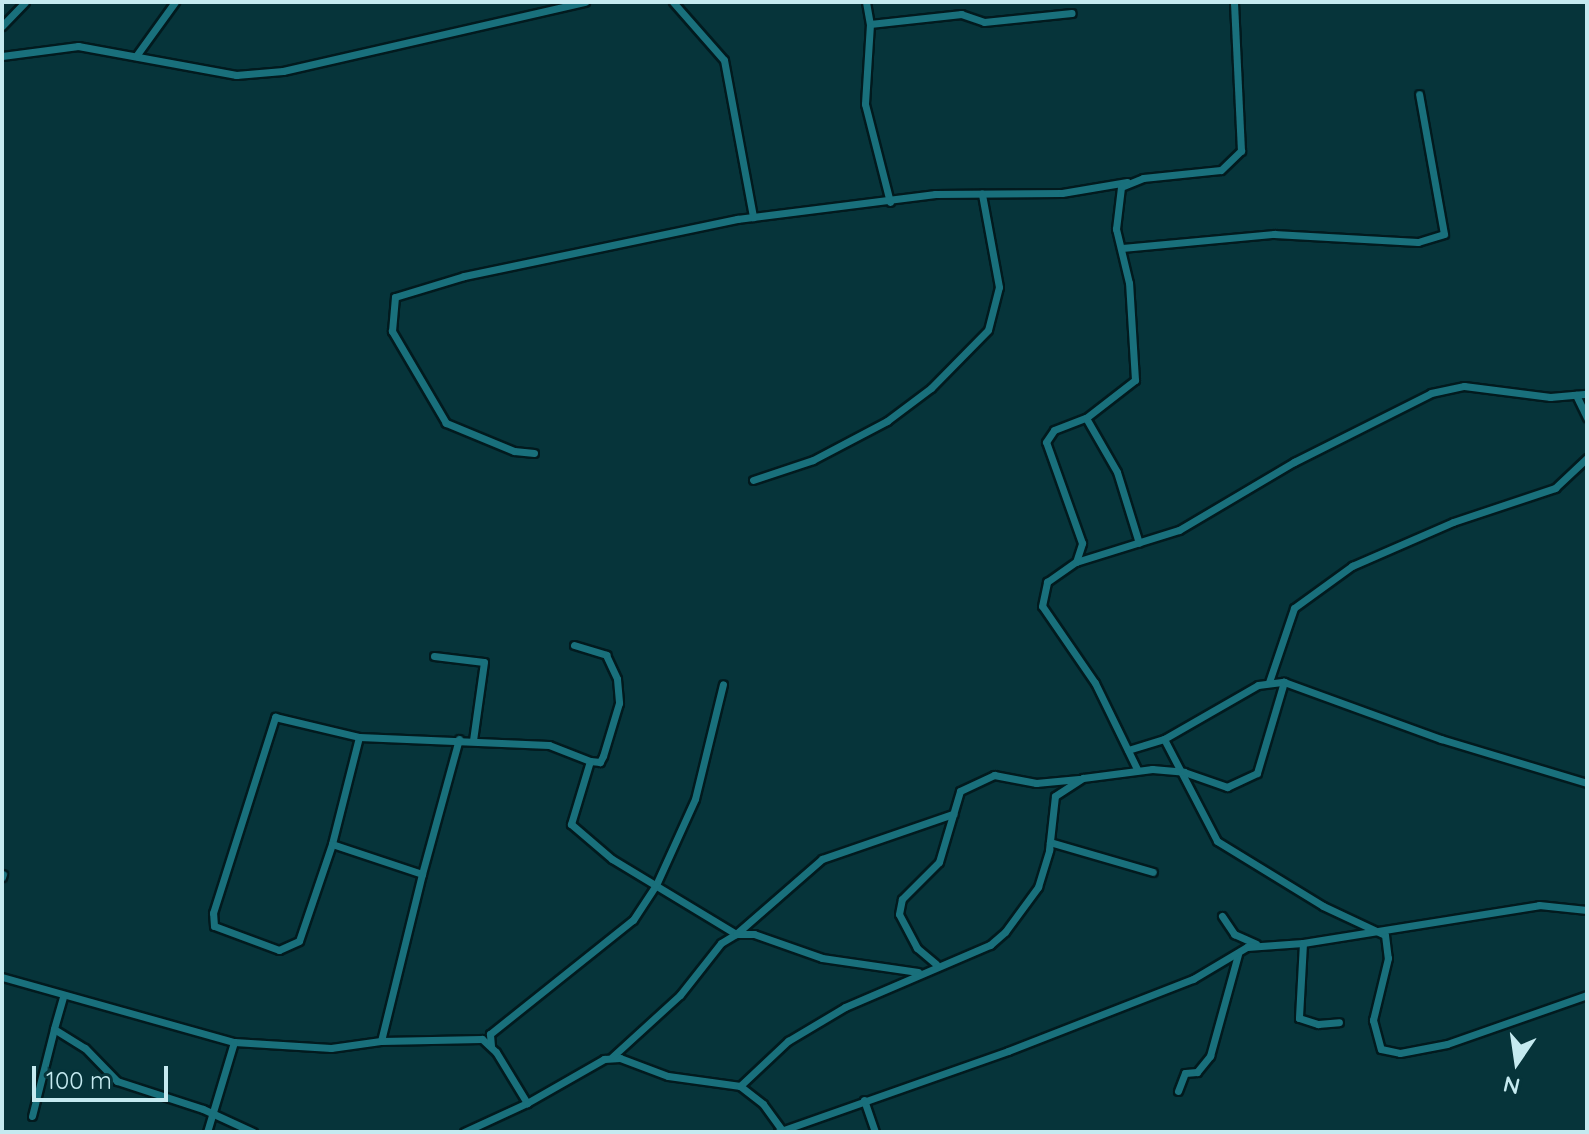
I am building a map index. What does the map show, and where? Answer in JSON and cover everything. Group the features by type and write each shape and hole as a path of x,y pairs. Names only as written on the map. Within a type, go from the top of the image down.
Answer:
{"street":[{"path":"2,26 25,2"},
{"path":"136,56 175,2"},
{"path":"2,56 78,46 236,75 283,71 585,2"},
{"path":"673,2 724,60 753,217"},
{"path":"866,2 870,24 865,104 890,202"},
{"path":"961,2 961,14"},
{"path":"534,453 514,451 446,423 392,331 395,297 464,276 753,217 982,194 1062,193 1221,170 1235,161 1243,132 1234,2"},
{"path":"870,24 961,14 984,22 1072,13"},
{"path":"1122,248 1274,234 1418,242 1444,234 1419,94"},
{"path":"1076,562 1082,543 1046,442 1054,430 1086,418 1135,380 1117,200 1127,182"},
{"path":"753,480 813,460 887,421 931,388 988,330 999,287 982,194"},
{"path":"1137,769 1095,683 1042,606 1047,582 1076,562 1179,530 1308,454 1431,393 1464,386 1550,397 1587,394"},
{"path":"1576,395 1587,418"},
{"path":"1086,418 1117,472 1139,543"},
{"path":"1269,682 1294,608 1352,566 1453,522 1555,488 1587,458"},
{"path":"359,737 332,844 294,947 267,947 214,926 213,913 275,717 359,737 549,745 600,762 608,746 619,703 617,679 606,655 574,645"},
{"path":"434,656 484,662 473,740"},
{"path":"1128,750 1164,739 1269,682 1284,682 1441,739 1587,783"},
{"path":"936,964 917,948 899,914 902,899 939,862 960,791 983,778 1036,783 1137,769 1184,772 1227,787 1257,773 1284,682"},
{"path":"491,1046 490,1034 633,920 656,885 695,799 723,684"},
{"path":"381,1041 459,739"},
{"path":"1164,739 1184,772 1217,841 1323,906 1385,935 1389,948 1373,1020 1377,1044 1389,1052 1456,1041 1482,1028 1587,995"},
{"path":"590,761 571,824 612,859 736,934 754,934 822,958 924,972"},
{"path":"740,1086 788,1041 877,989 990,945 1018,919 1038,887 1050,842 1055,796 1083,778"},
{"path":"464,1132 527,1103 612,1057 680,995 721,943 736,934 822,859 953,814"},
{"path":"1050,842 1153,872"},
{"path":"332,844 422,874"},
{"path":"612,1057 668,1076 740,1086 763,1104 780,1131 1008,1051 1193,979 1258,944 1303,943 1539,905 1587,910"},
{"path":"1222,916 1234,934 1258,944"},
{"path":"1303,943 1299,1018 1318,1024 1339,1022"},
{"path":"1178,1091 1185,1073 1197,1072 1210,1056 1238,953"},
{"path":"2,977 63,997 234,1042 331,1048 381,1041 482,1039 491,1046 527,1103"},
{"path":"32,1116 63,997"},
{"path":"54,1029 85,1048 117,1081 203,1109 213,1117 253,1132"},
{"path":"207,1132 234,1042"},
{"path":"864,1100 875,1132"}]}
